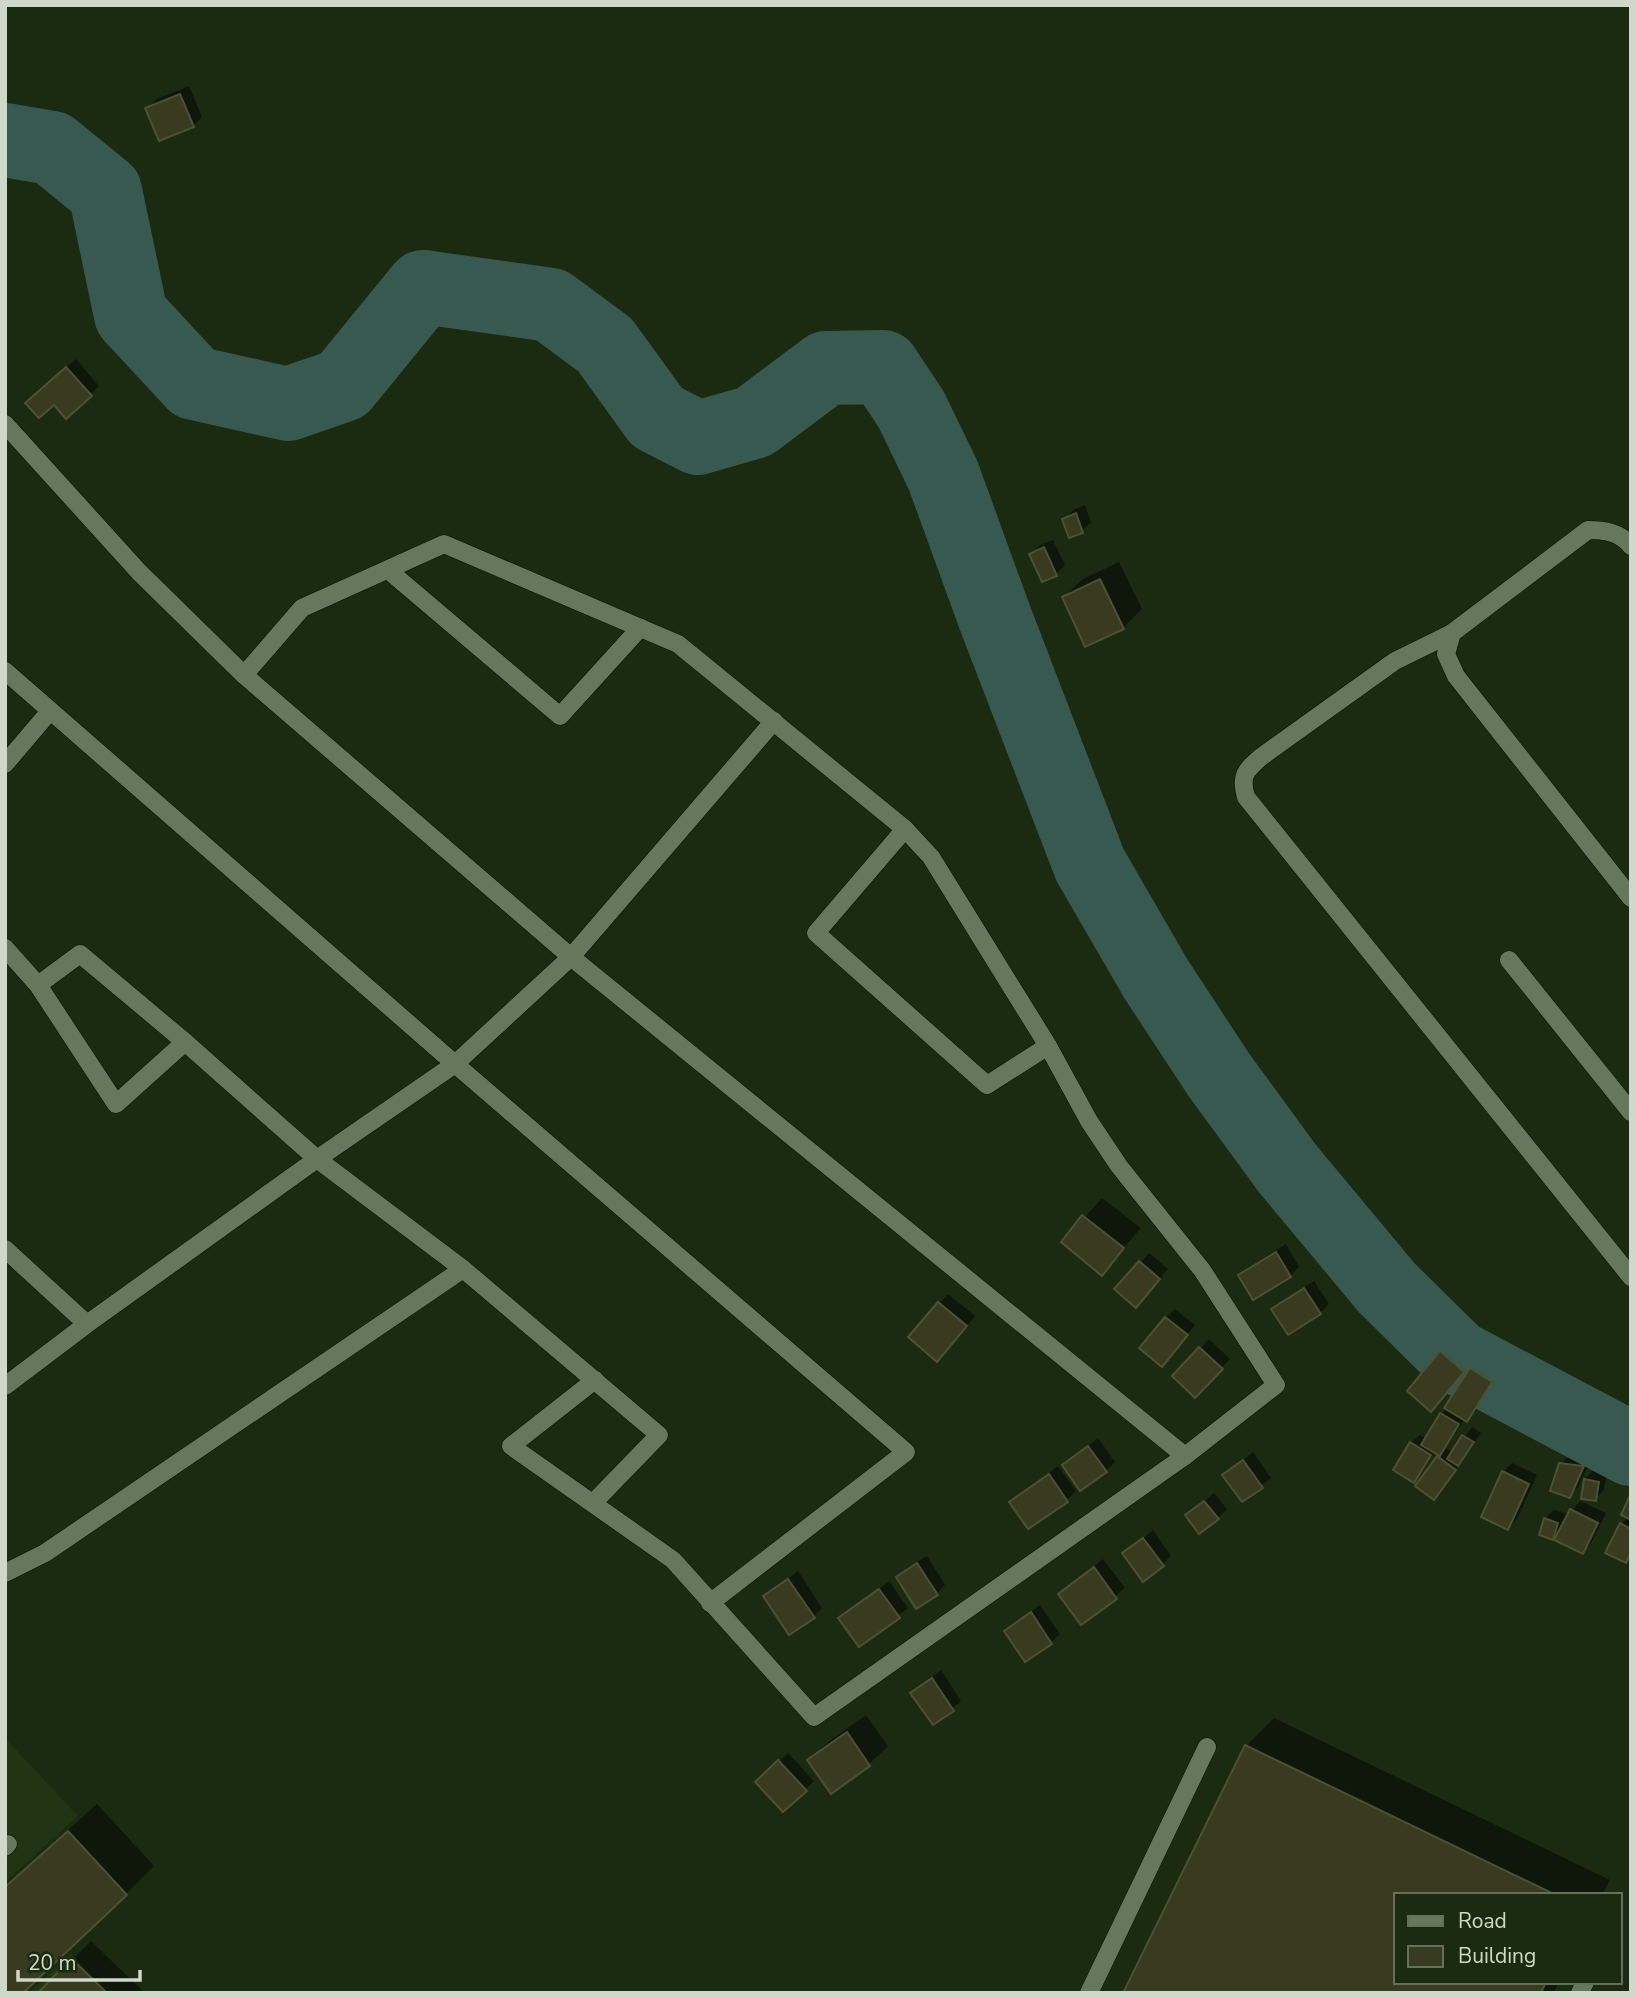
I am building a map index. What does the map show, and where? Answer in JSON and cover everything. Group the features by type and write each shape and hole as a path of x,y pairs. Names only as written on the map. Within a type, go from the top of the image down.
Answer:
{"street":[{"path":"5,424 139,572 244,675 571,957 1185,1456"},
{"path":"1631,546 1607,530 1588,530 1452,633 1395,661 1261,757 1247,770 1242,783 1257,812 1631,1277"},
{"path":"244,675 302,608 444,544 678,644 905,829 931,857 1048,1046 1089,1121 1119,1166 1202,1270 1276,1385 1185,1456 814,1717 673,1560 511,1446 595,1380"},
{"path":"388,570 560,716 640,628"},
{"path":"1452,633 1446,654 1456,676 1631,898"},
{"path":"5,671 455,1064 906,1452 710,1603"},
{"path":"5,764 50,711"},
{"path":"5,1386 317,1159 455,1064 571,957 774,721"},
{"path":"905,829 816,933 987,1085 1048,1046"},
{"path":"5,948 38,985 116,1104 185,1042"},
{"path":"38,985 80,954 185,1042 317,1159 463,1269 659,1435 593,1503"},
{"path":"1509,960 1631,1112"},
{"path":"5,1249 87,1324"},
{"path":"5,1573 57,1545 463,1269"},
{"path":"1088,1993 1207,1747"}],"shaded area":[{"path":"5,1738 78,1816 5,1882"},
{"path":"70,1953 113,1993 29,1993"}],"building":[{"path":"180,94 194,127 159,141 145,108"},
{"path":"66,367 92,396 66,419 54,405 39,418 25,403"},
{"path":"1076,513 1083,533 1069,538 1062,519"},
{"path":"1044,547 1057,576 1042,582 1029,554"},
{"path":"1100,579 1124,629 1085,647 1062,597"},
{"path":"1082,1215 1124,1248 1102,1276 1061,1242"},
{"path":"1276,1252 1291,1277 1253,1300 1238,1275"},
{"path":"1139,1261 1160,1279 1136,1308 1114,1289"},
{"path":"1304,1288 1321,1314 1288,1335 1271,1309"},
{"path":"938,1302 967,1326 937,1362 908,1337"},
{"path":"1165,1317 1188,1335 1162,1367 1139,1348"},
{"path":"1199,1347 1223,1369 1195,1398 1172,1376"},
{"path":"1440,1351 1464,1372 1431,1412 1407,1391"},
{"path":"1470,1368 1492,1382 1467,1422 1444,1408"},
{"path":"1440,1413 1459,1424 1440,1456 1421,1445"},
{"path":"1462,1435 1474,1442 1458,1466 1447,1459"},
{"path":"1410,1442 1431,1455 1414,1483 1393,1470"},
{"path":"1088,1446 1107,1472 1080,1491 1062,1465"},
{"path":"1437,1456 1456,1470 1434,1500 1415,1486"},
{"path":"1243,1460 1263,1488 1242,1502 1222,1475"},
{"path":"1559,1463 1584,1466 1570,1498 1550,1491"},
{"path":"1502,1471 1529,1484 1508,1530 1481,1517"},
{"path":"1049,1474 1068,1502 1028,1529 1009,1502"},
{"path":"1584,1479 1599,1482 1596,1501 1581,1499"},
{"path":"1631,1493 1631,1520 1621,1515"},
{"path":"1204,1501 1219,1519 1199,1534 1185,1515"},
{"path":"1570,1509 1598,1523 1583,1554 1554,1540"},
{"path":"1544,1518 1558,1523 1553,1540 1539,1535"},
{"path":"1620,1523 1631,1529 1631,1552 1626,1563 1605,1553"},
{"path":"1143,1538 1164,1566 1143,1582 1122,1553"},
{"path":"917,1563 938,1595 916,1609 896,1577"},
{"path":"1094,1567 1117,1599 1081,1625 1058,1594"},
{"path":"788,1579 815,1618 789,1635 763,1596"},
{"path":"879,1589 900,1618 859,1647 838,1618"},
{"path":"1031,1612 1052,1644 1025,1662 1004,1631"},
{"path":"932,1678 954,1711 933,1725 910,1693"},
{"path":"847,1732 870,1766 831,1794 807,1760"},
{"path":"1245,1745 1552,1893 1394,1893 1394,1984 1545,1984 1541,1993 1123,1993"},
{"path":"778,1760 807,1791 783,1812 755,1782"},
{"path":"68,1831 127,1895 23,1993 5,1993 5,1887"},
{"path":"71,1958 107,1993 38,1993"}],"waterway":[{"path":"5,140 52,148 105,191 131,315 194,383 288,404 343,385 423,287 551,305 605,345 657,417 698,438 754,422 826,368 883,367 911,409 943,475 1090,865 1156,979 1219,1075 1287,1168 1387,1288 1457,1357 1631,1449"}]}
